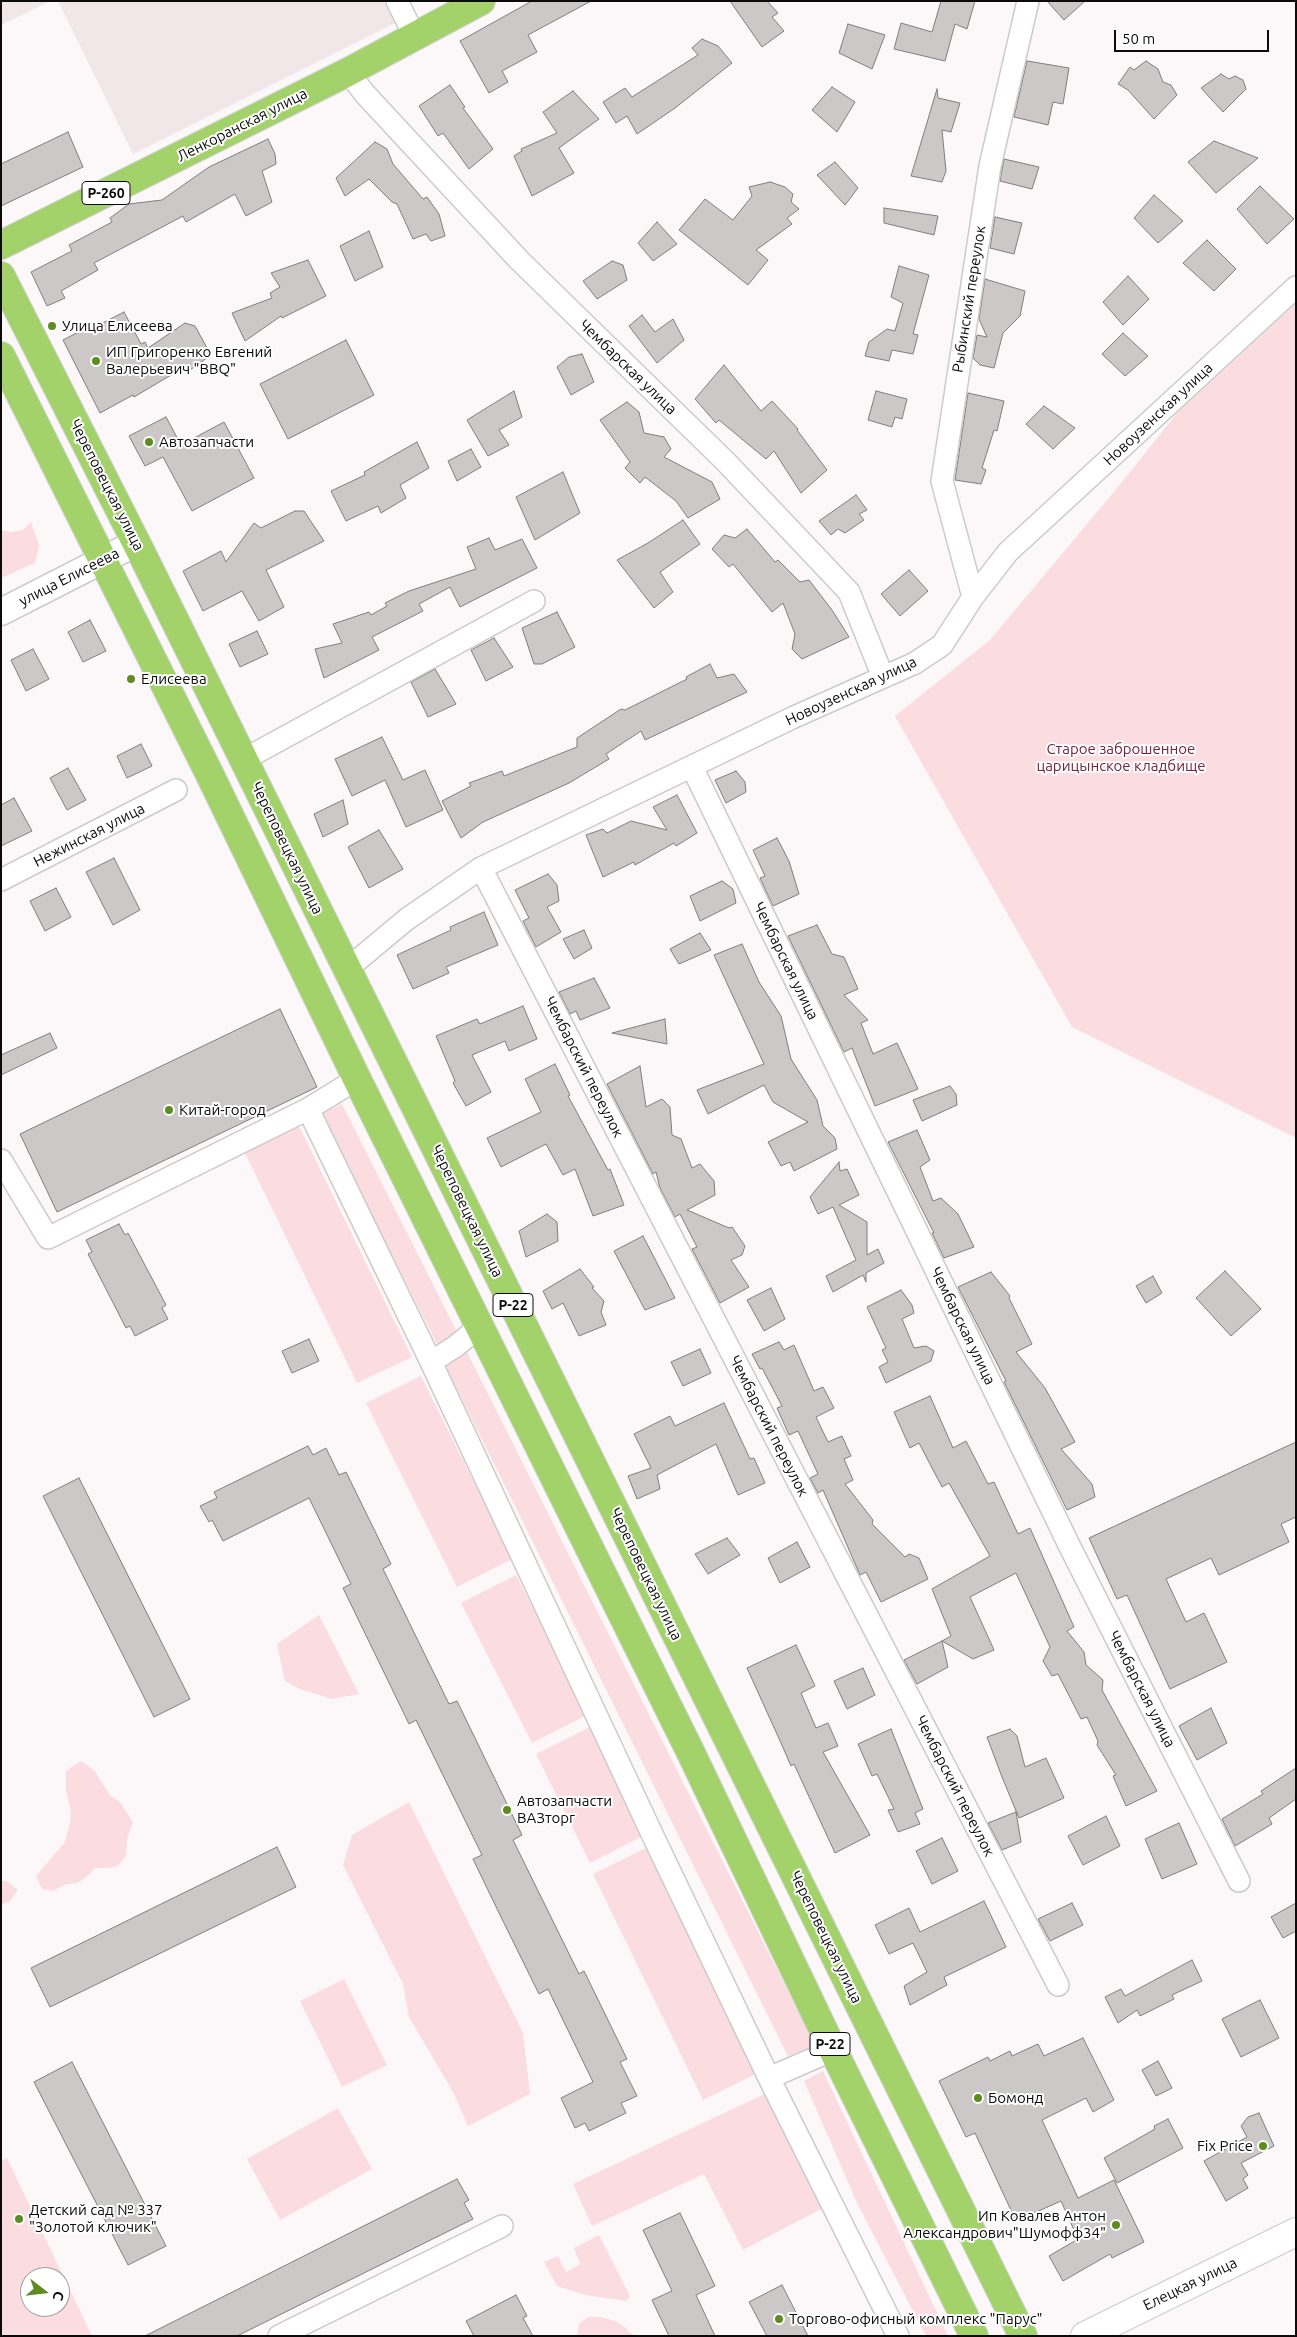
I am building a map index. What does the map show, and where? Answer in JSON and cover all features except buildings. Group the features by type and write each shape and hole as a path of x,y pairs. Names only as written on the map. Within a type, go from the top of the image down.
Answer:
{"highway":[{"name":"Ленкоранская улица","path":"1,245 348,72 481,1"},
{"name":"Череповецкая улица","path":"1,276 347,968 1023,2336"},
{"name":"Р-22","path":"1,356 690,1750 974,2336"}],"main road":[{"name":"Елецкая улица","path":"1085,2336 1296,2232"}],"street":[{"path":"397,1 415,37"},
{"name":"Рыбинский переулок","path":"973,597 942,481 990,166 1028,1"},
{"name":"Чембарская улица","path":"348,72 365,94 519,260 726,462 850,592 883,677"},
{"name":"Новоузенская улица","path":"347,968 407,919 481,868 792,718 915,663 942,645 973,597 1008,552 1296,287"},
{"name":"улица Елисеева","path":"1,612 136,543"},
{"path":"243,760 534,601"},
{"name":"Чембарская улица","path":"692,767 1069,1545 1240,1881"},
{"name":"Нежинская улица","path":"1,880 176,790"},
{"name":"Чембарский переулок","path":"481,868 1058,1985"},
{"path":"1,1160 48,1238 308,1109 357,1079"},
{"path":"308,1109 431,1362 653,1836 769,2078 898,2336"},
{"path":"431,1362 456,1346 480,1326"},
{"path":"769,2078 834,2050"},
{"path":"279,2336 502,2226"}],"shaded area":[{"path":"1,1 51,1 1,25"},
{"path":"58,1 384,1 395,23 133,154"}],"green space":[{"name":"Старое заброшенное царицынское кладбище","path":"1296,304 1296,1138 1072,1027 895,716 990,640 1178,412"},
{"path":"31,522 39,545 35,563 1,578 1,530 11,532 23,530"},
{"path":"342,1104 458,1334 437,1344 321,1114"},
{"path":"299,1126 412,1357 357,1383 245,1153"},
{"path":"466,1350 815,2045 788,2056 443,1361"},
{"path":"421,1376 512,1559 457,1587 366,1403"},
{"path":"516,1575 587,1715 532,1743 461,1603"},
{"path":"319,1615 359,1694 332,1699 300,1689 285,1681 277,1644"},
{"path":"592,1726 645,1835 590,1863 536,1754"},
{"path":"81,1761 94,1770 110,1795 120,1802 133,1822 127,1840 126,1856 118,1866 95,1868 88,1876 77,1883 64,1885 53,1891 42,1889 36,1876 65,1842 70,1823 71,1812 66,1791 66,1771"},
{"path":"409,1802 523,2033 530,2094 468,2126 453,2092 409,2017 403,1984 343,1865 352,1835"},
{"path":"650,1846 760,2072 703,2100 593,1874"},
{"path":"1,1881 7,1881 18,1890 10,1901 1,1905"},
{"path":"344,1979 387,2065 342,2087 300,2001"},
{"path":"823,2071 948,2336 926,2336 858,2205 804,2081"},
{"path":"771,2091 836,2217 827,2221 821,2209 743,2250 704,2174 592,2226 573,2184"},
{"path":"338,2108 372,2169 280,2220 247,2159"},
{"name":"Детский сад № 337 \"Золотой ключик\"","path":"7,2158 59,2267 20,2267 20,2317 70,2317 70,2290 92,2336 1,2336 1,2161"},
{"path":"599,2235 629,2294 629,2298 626,2301 585,2295 557,2286 544,2262 558,2256 566,2272 580,2264 574,2248"},
{"path":"588,2317 601,2317 618,2322 635,2336 577,2336 579,2324"}],"place":[{"name":"Улица Елисеева","path":"52,326"},
{"name":"ИП Григоренко Евгений Валерьевич \"BBQ\"","path":"96,361"},
{"name":"Автозапчасти","path":"149,442"},
{"name":"Елисеева","path":"131,679"},
{"name":"Китай-город","path":"169,1110"},
{"name":"Автозапчасти ВАЗторг","path":"507,1810"},
{"name":"Бомонд","path":"978,2098"},
{"name":"Fix Price","path":"1263,2146"},
{"name":"Детский сад № 337 \"Золотой ключик\"","path":"19,2219"},
{"name":"Ип Ковалев Антон Александрович\"Шумофф34\"","path":"1116,2225"},
{"name":"Торгово-офисный комплекс \"Парус\"","path":"779,2319"}]}
